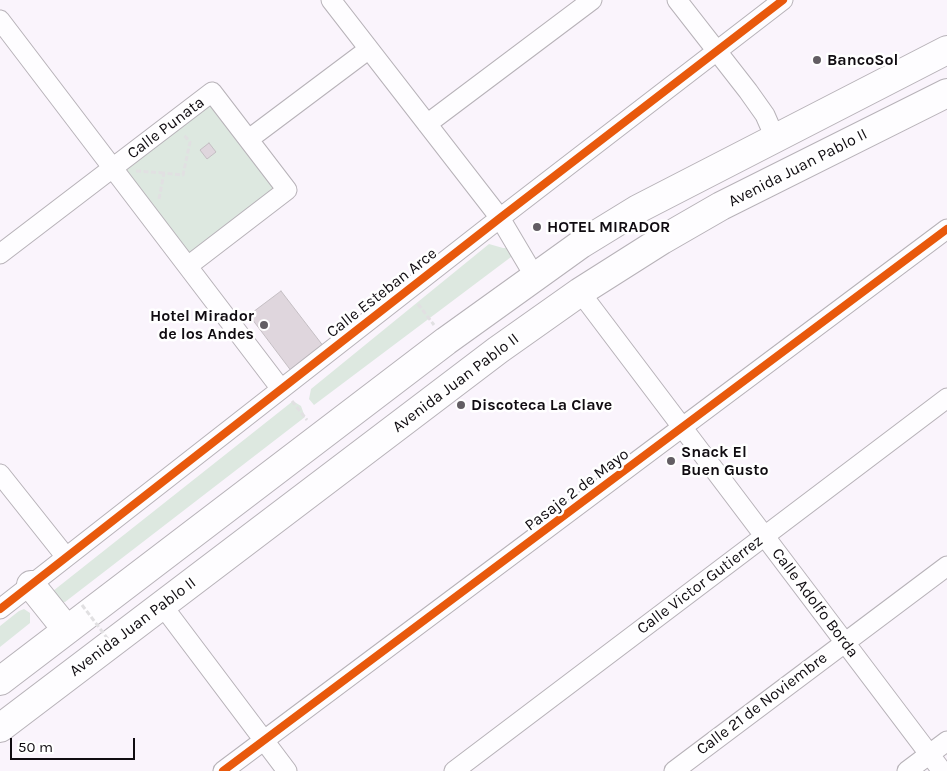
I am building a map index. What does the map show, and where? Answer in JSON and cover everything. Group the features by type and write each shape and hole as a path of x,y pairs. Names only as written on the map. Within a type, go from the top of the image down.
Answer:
{"highway":[{"path":"0,680 446,341 581,244 638,209 776,140 947,50"},
{"name":"Avenida Juan Pablo II","path":"0,728 498,350 580,292 662,240 721,206 947,93"},
{"path":"30,585 67,630"}],"street":[{"path":"427,124 592,0"},
{"path":"677,0 765,115 776,140"},
{"name":"Calle Esteban Arce","path":"0,609 500,218 783,0"},
{"path":"333,1 500,218 535,277"},
{"path":"0,20 282,389"},
{"path":"188,266 287,190 249,139 369,48"},
{"name":"Calle Punata","path":"0,254 212,92 249,139"},
{"name":"Pasaje 2 de Mayo","path":"223,771 947,229"},
{"name":"Calle Adolfo Borda","path":"580,292 942,771"},
{"name":"Calle Victor Gutierrez","path":"454,771 947,398"},
{"path":"0,474 66,558"},
{"name":"Calle 21 de Noviembre","path":"674,771 947,566"},
{"path":"162,605 287,771"},
{"path":"907,771 947,741"}],"path":[{"path":"131,170 183,175 190,142 181,130"},
{"path":"158,202 164,173"},
{"path":"408,291 446,341"},
{"path":"282,389 322,437"},
{"path":"82,605 114,647"}],"shaded area":[{"path":"208,98 277,188 189,256 120,166"},
{"path":"489,244 503,248 513,248 515,254 314,405 309,399 311,389"},
{"path":"293,401 301,406 305,417 65,602 59,602 53,591"},
{"path":"24,609 30,613 30,623 0,647 0,626"}],"building":[{"path":"209,143 216,152 207,159 200,150"},
{"path":"281,291 324,347 292,372 249,315"}],"cycle path":[{"path":"0,609 500,218 783,0"},
{"path":"223,771 947,229"}],"place":[{"name":"BancoSol","path":"817,60"},
{"name":"HOTEL MIRADOR","path":"537,227"},
{"name":"Hotel Mirador de los Andes","path":"264,325"},
{"name":"Discoteca La Clave","path":"461,405"},
{"name":"Snack El Buen Gusto","path":"671,461"}]}
